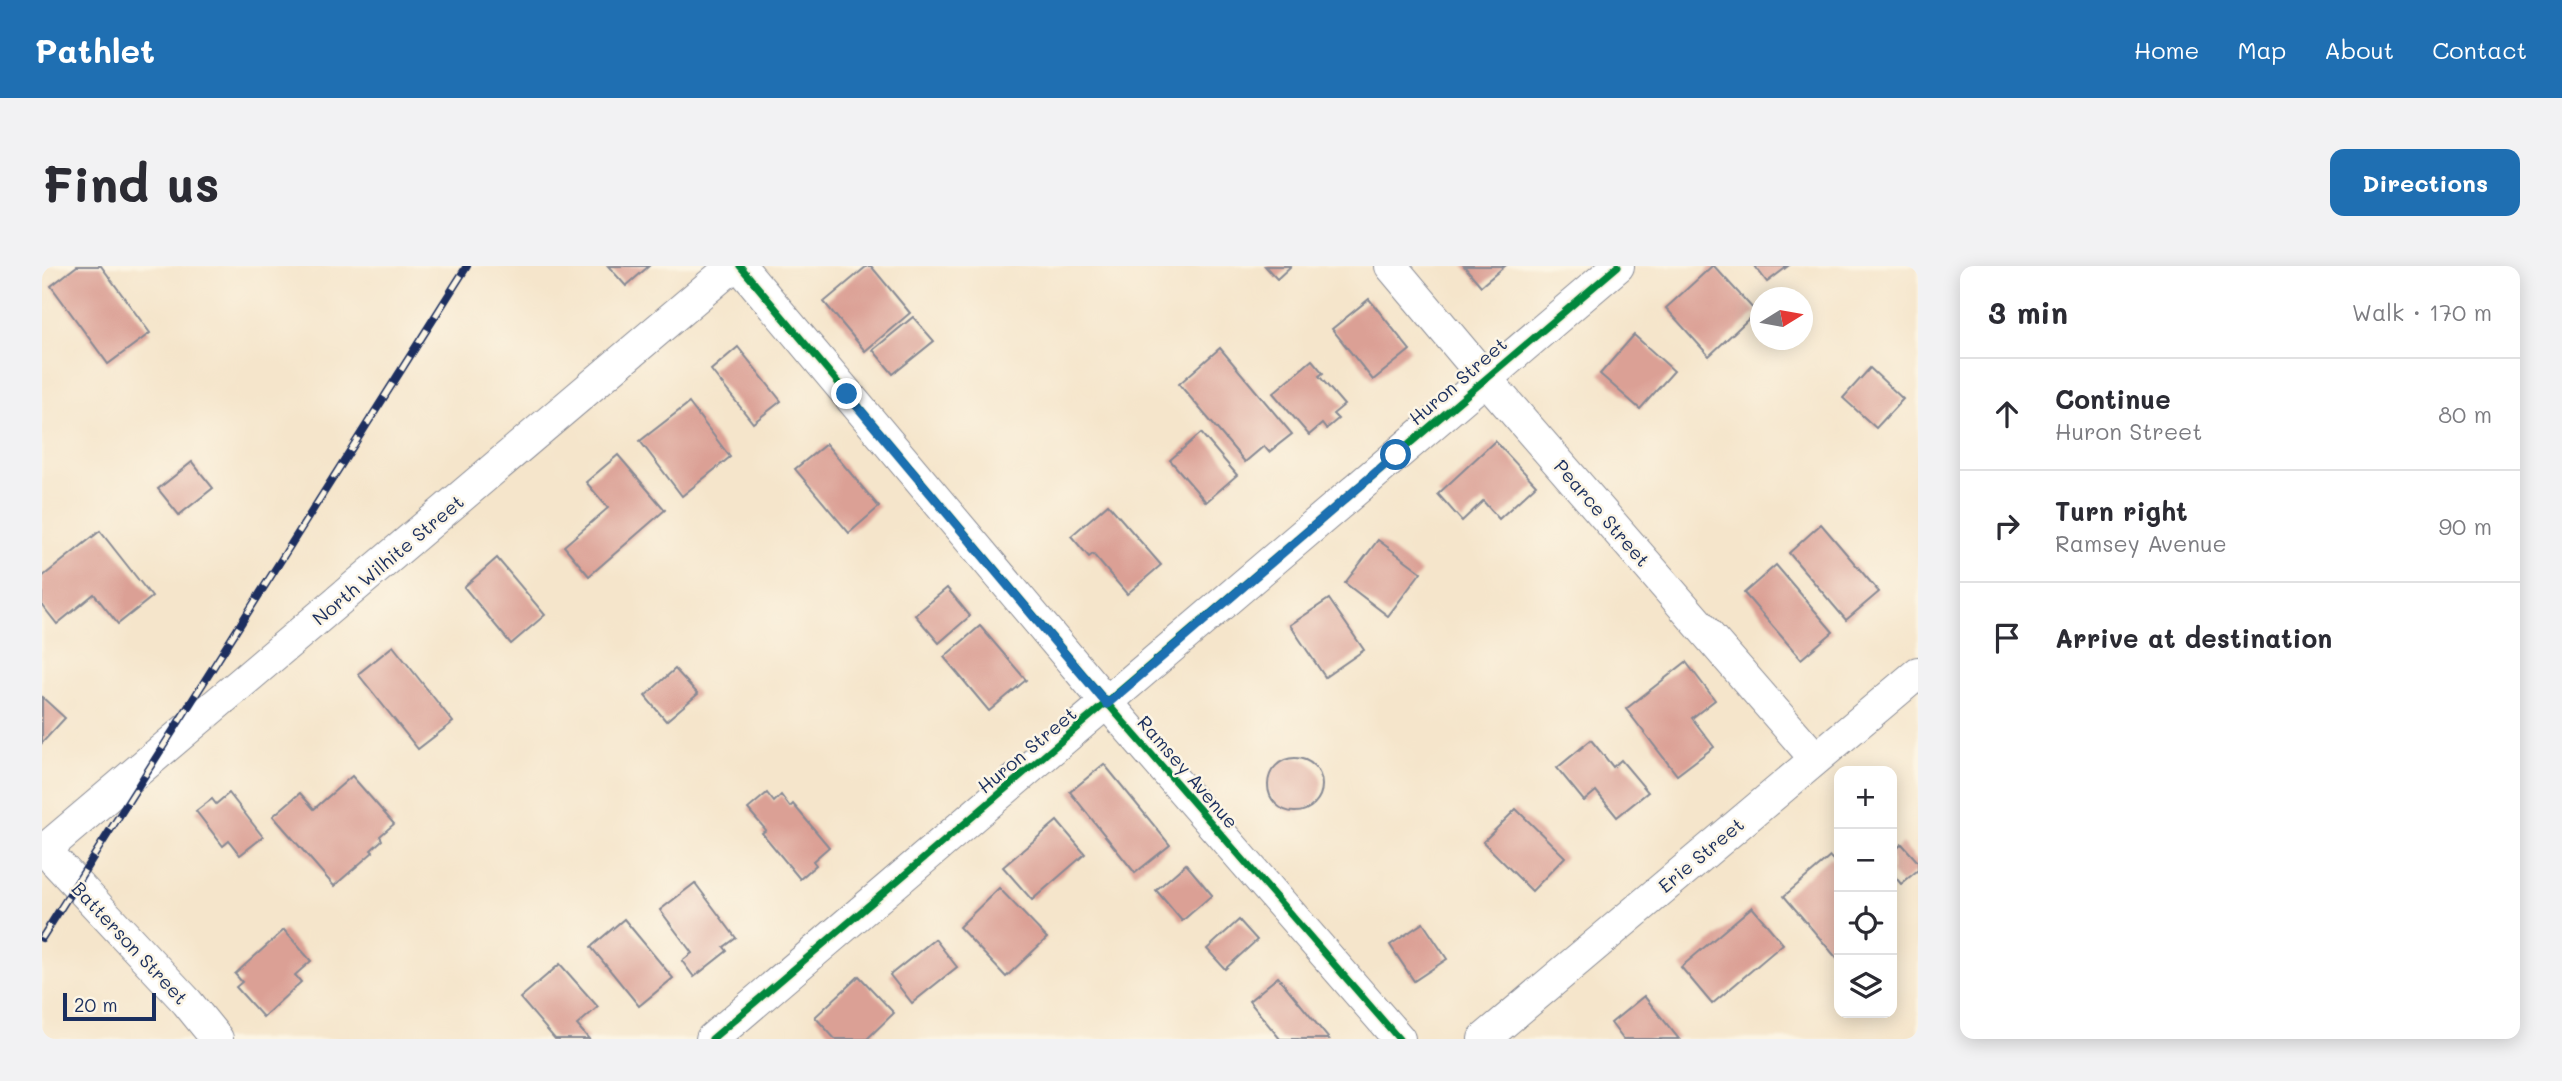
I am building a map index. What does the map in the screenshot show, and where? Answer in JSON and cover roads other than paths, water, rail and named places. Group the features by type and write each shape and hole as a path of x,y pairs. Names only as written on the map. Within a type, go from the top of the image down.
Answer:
{"street":[{"name":"North Wilhite Street","path":"43,850 733,266"},
{"name":"Ramsey Avenue","path":"740,266 1107,704 1399,1039"},
{"name":"Pearce Street","path":"1391,266 1815,758"},
{"name":"Huron Street","path":"712,1039 1618,266"},
{"name":"Erie Street","path":"1484,1039 1918,673"},
{"name":"Batterson Street","path":"43,850 187,1002 217,1039"}],"railway":[{"path":"42,938 467,266"}]}
